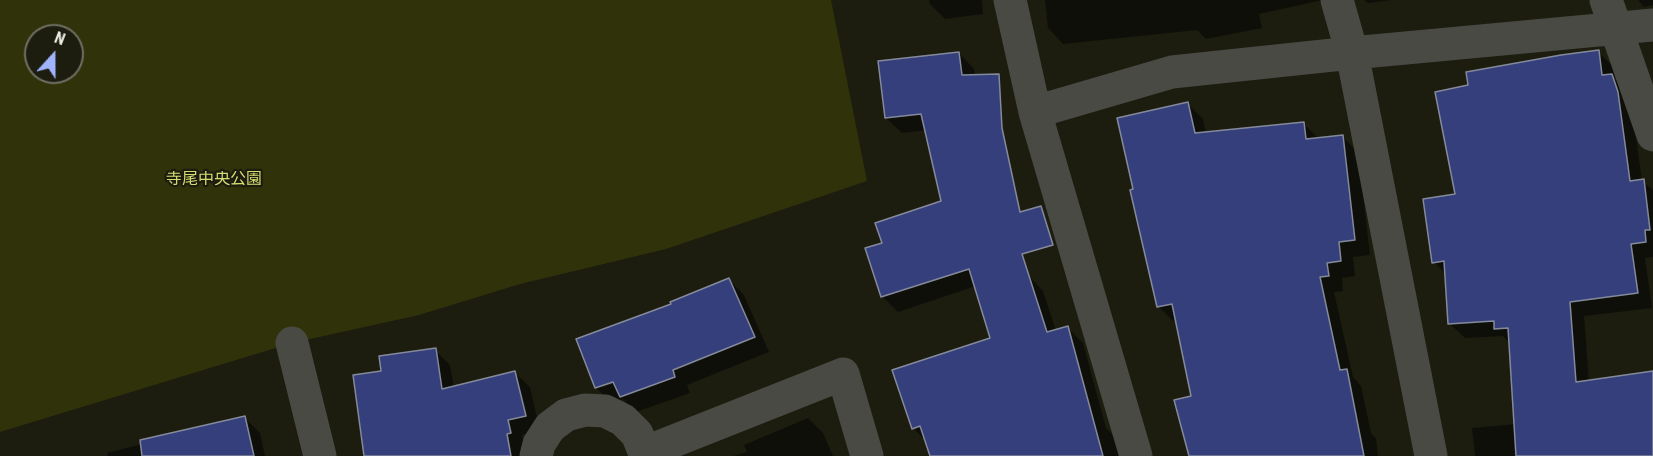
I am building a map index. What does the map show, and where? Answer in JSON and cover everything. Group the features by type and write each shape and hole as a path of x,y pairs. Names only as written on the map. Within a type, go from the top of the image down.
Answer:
{"street":[{"path":"1010,0 1035,112 1136,456"},
{"path":"1337,0 1352,53 1431,456"},
{"path":"1035,112 1172,72 1352,53 1610,14 1653,25"},
{"path":"1610,14 1653,135"},
{"path":"292,343 320,456"},
{"path":"536,456 539,444 550,427 566,416 585,410 605,411 623,420 637,434 646,454 843,374 867,456"}],"green space":[{"name":"寺尾中央公園","path":"0,0 831,0 867,181 666,249 520,284 419,315 292,343 0,432"}],"building":[{"path":"1599,50 1602,75 1612,74 1618,92 1630,181 1644,179 1650,230 1645,230 1646,242 1631,244 1638,293 1570,302 1576,382 1653,371 1653,456 1516,456 1508,328 1494,329 1494,321 1448,324 1444,261 1432,263 1423,199 1455,194 1435,92 1468,85 1466,72"},
{"path":"959,52 962,75 999,74 1002,128 1020,212 1041,206 1053,245 1022,254 1047,332 1068,326 1103,456 930,456 920,426 912,429 892,370 990,338 969,269 881,297 865,248 882,243 875,223 941,201 921,114 885,118 878,61"},
{"path":"1188,102 1195,133 1304,122 1306,139 1343,135 1355,240 1339,242 1341,261 1327,263 1329,276 1320,277 1340,370 1347,369 1364,456 1189,456 1174,400 1191,396 1172,304 1157,307 1130,190 1133,189 1117,118"},
{"path":"729,278 755,337 673,370 675,377 620,397 613,382 595,388 576,339 671,304 670,302"},
{"path":"436,348 442,389 515,371 526,416 508,420 511,433 507,434 511,456 364,456 353,375 381,371 379,356"},
{"path":"245,416 254,456 142,456 140,440"}]}
